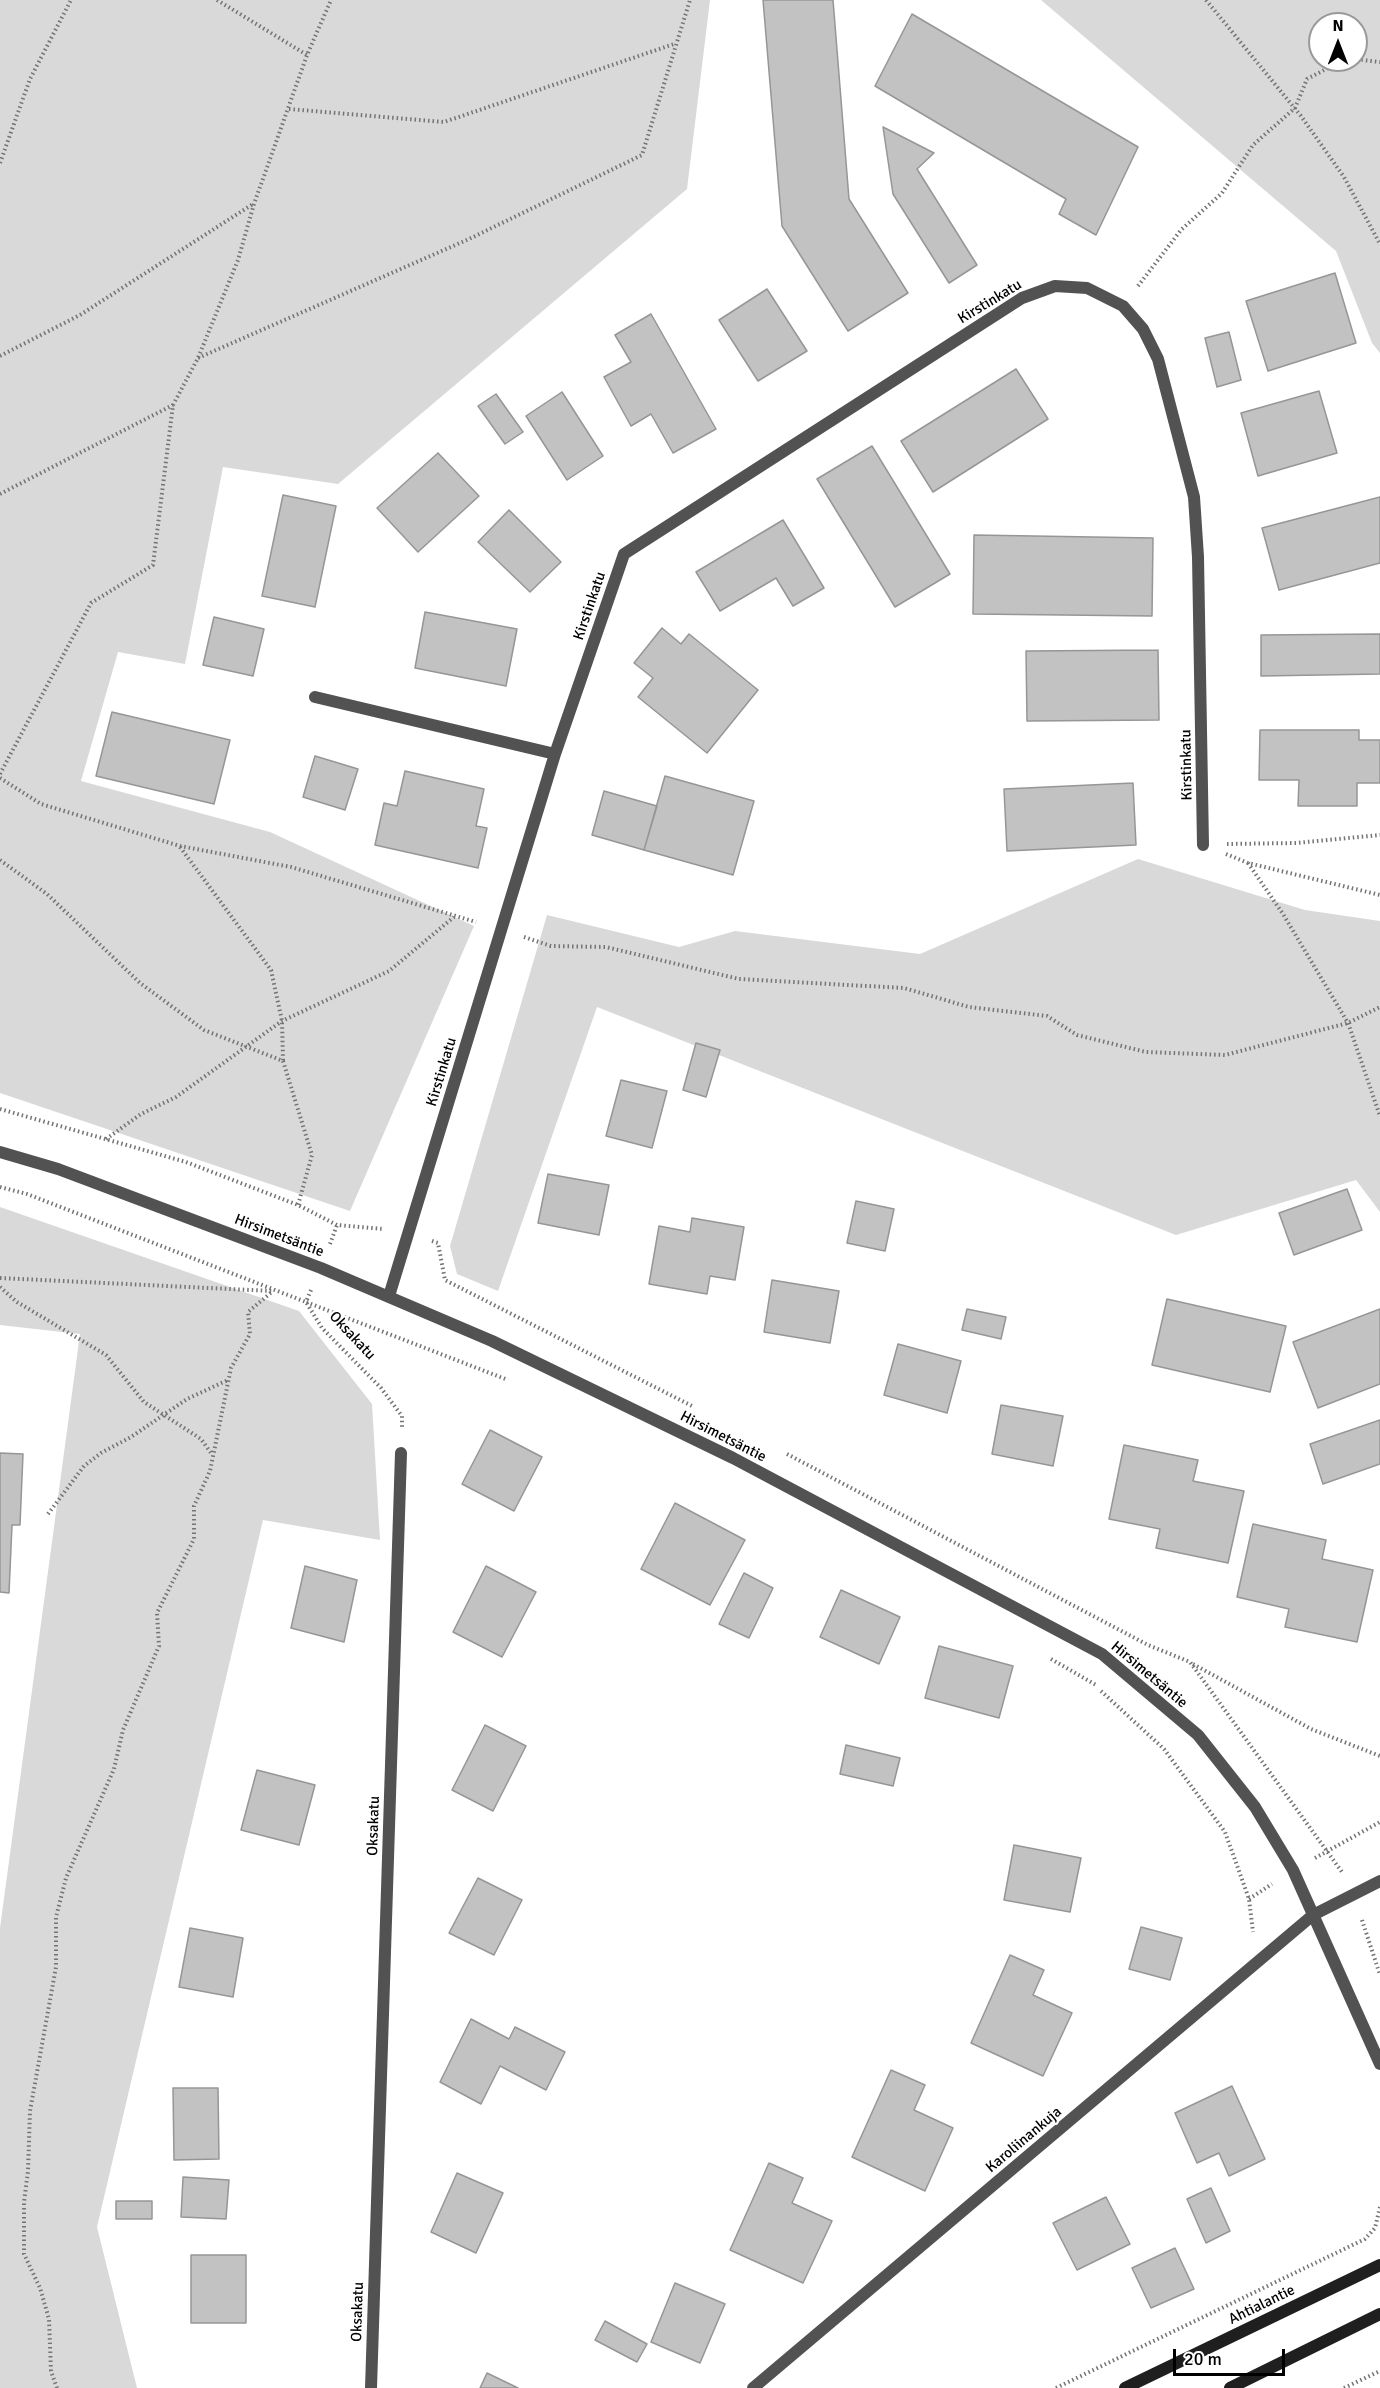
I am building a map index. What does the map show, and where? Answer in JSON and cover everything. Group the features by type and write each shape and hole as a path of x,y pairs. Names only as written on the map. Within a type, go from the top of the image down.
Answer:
{"main road":[{"name":"Ahtialantie","path":"1125,2388 1380,2265"},
{"path":"1230,2388 1380,2314"}],"street":[{"name":"Kirstinkatu","path":"389,1296 555,754 624,554 1022,298 1055,286 1087,288 1123,306 1143,329 1158,359 1194,497 1198,557 1203,845"},
{"path":"315,697 555,754"},
{"name":"Hirsimetsäntie","path":"0,1152 58,1169 321,1268 502,1346 733,1458 1102,1654 1198,1735 1255,1807 1293,1870 1380,2064"},
{"name":"Oksakatu","path":"371,2388 401,1453"},
{"path":"1313,1915 1380,1881"},
{"name":"Karoliinankuja","path":"753,2388 1313,1915"}],"path":[{"path":"0,163 30,79 71,0"},
{"path":"217,0 307,55"},
{"path":"331,0 307,55 254,204 238,260 198,358 173,405 153,566 91,603 0,776 41,804 180,846 291,867 551,946 606,947 739,980 904,988 969,1007 1047,1016 1077,1035 1146,1052 1225,1055 1348,1023 1380,1007"},
{"path":"198,358 469,239 642,155 690,0"},
{"path":"1206,0 1295,108 1344,177 1380,244"},
{"path":"289,109 444,122 675,44"},
{"path":"1123,306 1181,230 1222,193 1253,145 1295,108 1307,79 1332,66 1362,60 1380,62"},
{"path":"0,356 80,315 254,204"},
{"path":"0,494 173,405"},
{"path":"1203,845 1296,843 1380,835"},
{"path":"1203,845 1248,863 1380,895"},
{"path":"180,846 271,970 282,1022 284,1061 312,1155 298,1205"},
{"path":"0,860 47,894 140,983 204,1030 284,1061"},
{"path":"1248,863 1282,914 1348,1023 1380,1116"},
{"path":"106,1139 141,1114 176,1097 282,1022 389,971 455,916"},
{"path":"0,1187 27,1194 514,1382"},
{"path":"306,1302 337,1225"},
{"path":"0,1278 276,1291"},
{"path":"0,1287 17,1302 106,1355 144,1402 201,1439 212,1454"},
{"path":"57,2388 51,2371 48,2319 40,2288 24,2254 24,2202 28,2171 30,2111 56,1967 56,1917 66,1878 114,1769 123,1730 159,1646 157,1613 194,1539 194,1506 210,1471 212,1454 225,1408 231,1368 250,1334 248,1312 276,1291"},
{"name":"Oksakatu","path":"306,1302 321,1328 381,1388 402,1416 401,1453"},
{"path":"48,1514 84,1466 187,1399 228,1380"},
{"path":"1044,1655 1095,1685 1164,1749 1225,1832 1249,1899 1256,1964"},
{"path":"1190,1662 1311,1729 1380,1756"},
{"path":"1056,2388 1365,2240 1375,2228 1380,2207"},
{"path":"1344,2388 1380,2371"}],"shaded area":[{"path":"0,0 710,0 687,189 338,484 223,467 185,664 118,652 81,781 270,832 474,926 350,1211 0,1093"},
{"path":"1041,0 1380,0 1380,353 1372,343 1336,251"},
{"path":"1138,859 1305,910 1380,921 1380,1212 1356,1180 1176,1235 597,1007 498,1291 457,1274 450,1246 547,915 679,947 735,931 920,954"},
{"path":"0,1207 299,1311 372,1404 380,1540 263,1520 97,2227 137,2388 0,2388 0,1928 80,1334 0,1325"}],"building":[{"path":"763,0 833,0 849,199 908,293 848,331 782,226"},
{"path":"912,14 1138,147 1096,235 1059,214 1066,199 875,86"},
{"path":"883,127 934,153 917,169 977,265 949,283 893,194"},
{"path":"1335,273 1356,343 1268,371 1246,301"},
{"path":"767,289 807,351 758,381 719,320"},
{"path":"651,314 716,429 673,453 651,414 631,426 604,377 631,362 615,335"},
{"path":"1229,332 1241,380 1217,387 1205,338"},
{"path":"1016,369 1048,419 933,492 901,441"},
{"path":"1319,391 1337,453 1258,476 1241,413"},
{"path":"562,392 603,456 567,480 526,416"},
{"path":"496,394 523,432 505,444 478,406"},
{"path":"872,446 950,574 895,607 817,479"},
{"path":"438,453 479,496 418,552 377,508"},
{"path":"283,495 336,506 315,607 262,596"},
{"path":"1380,497 1380,563 1279,590 1262,528"},
{"path":"509,510 561,562 530,592 478,542"},
{"path":"783,520 824,588 793,606 776,578 720,611 696,572"},
{"path":"974,535 1153,538 1152,616 973,614"},
{"path":"425,612 517,629 506,686 415,668"},
{"path":"214,617 264,629 253,676 203,665"},
{"path":"662,628 681,644 689,634 758,690 707,753 638,697 653,678 634,663"},
{"path":"1380,634 1380,674 1261,676 1261,635"},
{"path":"1158,650 1159,720 1027,721 1026,651"},
{"path":"112,712 230,740 214,804 96,776"},
{"path":"1260,730 1359,730 1359,740 1380,740 1380,783 1357,783 1357,806 1298,806 1299,780 1259,780"},
{"path":"315,756 358,769 345,810 303,797"},
{"path":"405,771 484,789 476,826 487,828 478,868 375,845 384,803 397,806"},
{"path":"665,776 754,801 733,875 644,850"},
{"path":"1133,783 1136,845 1007,851 1004,789"},
{"path":"604,791 657,806 644,850 592,835"},
{"path":"696,1043 720,1050 706,1097 683,1090"},
{"path":"621,1080 667,1091 652,1148 606,1136"},
{"path":"548,1174 609,1185 599,1235 538,1223"},
{"path":"1347,1189 1362,1230 1294,1255 1279,1213"},
{"path":"856,1201 894,1209 885,1251 847,1243"},
{"path":"692,1218 744,1227 735,1280 710,1276 707,1294 649,1284 659,1226 690,1232"},
{"path":"772,1280 839,1291 830,1343 764,1332"},
{"path":"1167,1299 1286,1326 1270,1392 1152,1365"},
{"path":"967,1309 1006,1317 1001,1339 962,1330"},
{"path":"1380,1309 1380,1384 1318,1408 1293,1342"},
{"path":"898,1344 961,1361 947,1413 884,1395"},
{"path":"1001,1405 1063,1416 1053,1466 992,1454"},
{"path":"1380,1420 1380,1464 1323,1484 1310,1444"},
{"path":"490,1430 542,1457 514,1511 462,1484"},
{"path":"1124,1445 1198,1460 1193,1481 1244,1491 1228,1563 1156,1548 1160,1529 1109,1519"},
{"path":"0,1453 23,1454 20,1525 12,1525 9,1593 0,1592"},
{"path":"675,1503 745,1540 710,1605 641,1569"},
{"path":"1253,1524 1326,1540 1322,1559 1373,1570 1357,1642 1285,1627 1289,1609 1237,1597"},
{"path":"305,1566 357,1580 344,1642 291,1628"},
{"path":"486,1566 536,1592 502,1657 453,1632"},
{"path":"744,1573 773,1588 749,1638 719,1624"},
{"path":"841,1590 900,1617 879,1664 820,1637"},
{"path":"939,1646 1013,1666 999,1718 925,1698"},
{"path":"485,1725 526,1746 493,1811 452,1790"},
{"path":"846,1745 900,1758 893,1786 840,1774"},
{"path":"257,1770 315,1785 299,1845 241,1830"},
{"path":"1014,1845 1081,1858 1070,1912 1004,1900"},
{"path":"478,1878 522,1900 494,1955 449,1933"},
{"path":"1141,1927 1182,1938 1170,1980 1129,1969"},
{"path":"190,1928 243,1938 233,1997 179,1987"},
{"path":"1010,1955 1044,1970 1033,1995 1072,2013 1043,2076 971,2043"},
{"path":"471,2019 509,2039 515,2027 565,2052 546,2090 500,2066 481,2104 440,2082"},
{"path":"891,2070 925,2085 914,2110 953,2128 925,2191 852,2157"},
{"path":"1232,2086 1265,2159 1229,2176 1219,2153 1197,2163 1175,2113"},
{"path":"173,2088 218,2088 219,2159 174,2160"},
{"path":"769,2163 803,2178 792,2203 832,2221 803,2283 730,2250"},
{"path":"457,2173 503,2193 476,2253 431,2232"},
{"path":"183,2177 229,2180 226,2219 181,2217"},
{"path":"1211,2188 1230,2231 1206,2243 1187,2199"},
{"path":"1106,2197 1130,2244 1077,2270 1053,2223"},
{"path":"116,2201 152,2201 152,2219 116,2219"},
{"path":"1175,2248 1194,2289 1151,2308 1132,2268"},
{"path":"191,2255 246,2255 246,2323 191,2323"},
{"path":"675,2283 725,2304 700,2363 651,2342"},
{"path":"605,2321 647,2344 637,2362 595,2340"},
{"path":"487,2373 518,2388 480,2388"}]}
